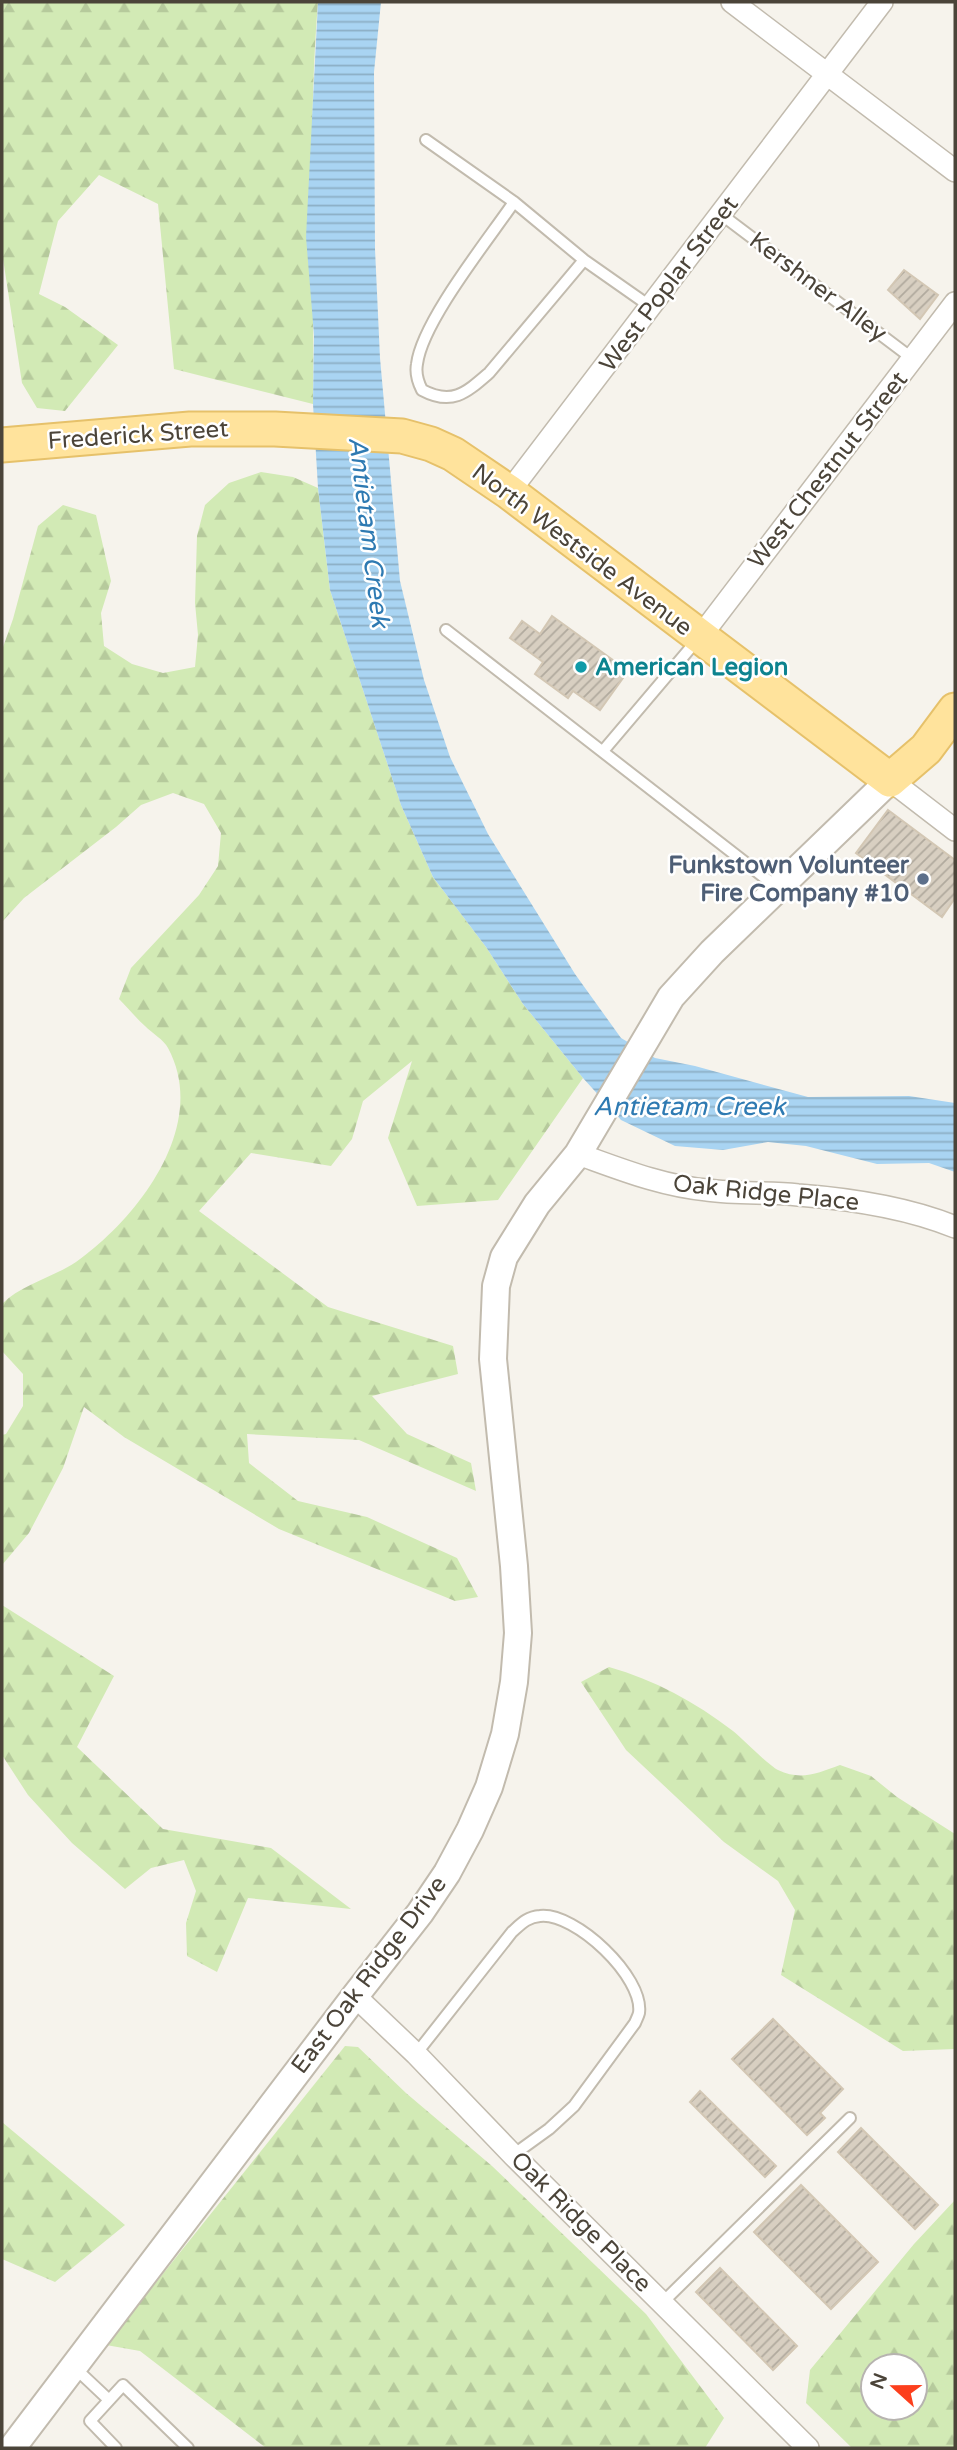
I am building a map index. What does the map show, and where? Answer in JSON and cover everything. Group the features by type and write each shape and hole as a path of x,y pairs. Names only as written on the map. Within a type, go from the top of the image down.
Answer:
{"main road":[{"name":"Frederick Street","path":"2,445 190,429 275,429"},
{"name":"North Westside Avenue","path":"275,429 402,436 431,444 453,454 509,492 890,780"},
{"path":"890,780 926,749 955,709"}],"street":[{"path":"733,2 955,171"},
{"name":"West Poplar Street","path":"509,492 882,2"},
{"name":"West Chestnut Street","path":"700,637 955,303"},
{"path":"890,780 955,830"},
{"name":"East Oak Ridge Drive","path":"12,2448 420,1913 447,1873 489,1787 505,1734 514,1682 517,1633 514,1566 493,1359 496,1286 505,1257 537,1204 583,1146 671,998 689,976 890,780"},
{"name":"Oak Ridge Place","path":"583,1146 666,1183 706,1190 797,1194 853,1201 900,1210 955,1227"},
{"name":"Oak Ridge Place","path":"355,1996 808,2448"}],"lane":[{"path":"426,140 514,202 584,260 651,307"},
{"path":"514,202 437,314 417,363 417,378 422,390 446,399 458,396 473,387 489,373 584,260"},
{"name":"Kershner Alley","path":"722,215 913,359"},
{"path":"446,630 778,888"},
{"path":"603,751 700,637"},
{"path":"416,2054 512,1932 526,1919 542,1916 561,1919 602,1945 620,1965 635,1993 640,2011 635,2023 574,2106 513,2155"},
{"path":"662,2304 850,2118"},
{"path":"74,2367 109,2400"},
{"path":"117,2448 90,2421 123,2385 188,2448"}],"green space":[{"path":"2,2 318,2 312,152 313,404 174,369 158,204 99,175 58,221 39,294 65,307 118,345 65,411 37,408 22,383 2,252"},
{"path":"261,472 293,477 318,488 330,590 401,805 433,877 486,947 523,1004 583,1078 498,1200 417,1206 388,1138 412,1061 363,1101 352,1139 331,1166 251,1153 199,1211 328,1307 453,1346 458,1374 372,1396 407,1434 471,1463 476,1491 359,1440 247,1434 249,1463 298,1501 367,1517 457,1558 478,1597 455,1601 279,1529 124,1437 84,1407 63,1468 29,1533 2,1565 2,1435 6,1434 23,1406 23,1374 2,1351 2,1304 19,1291 76,1262 99,1244 143,1196 161,1168 173,1139 180,1108 179,1078 166,1045 119,999 131,968 199,895 218,866 221,833 204,804 173,793 141,805 24,898 2,922 2,650 38,526 63,505 96,515 111,581 101,613 104,646 132,664 163,673 195,667 198,635 195,603 197,536 205,505 229,483"},
{"path":"2,1605 114,1676 77,1747 163,1829 271,1848 351,1909 248,1898 217,1972 187,1956 186,1923 196,1891 184,1860 151,1868 125,1889 72,1843 28,1795 2,1755"},
{"path":"609,1667 642,1678 689,1701 733,1731 778,1770 802,1775 840,1765 871,1776 897,1797 955,1834 955,2049 903,2051 781,1975 795,1910 778,1881 724,1842 626,1750 581,1682"},
{"path":"345,2046 358,2047 406,2093 492,2166 646,2314 724,2418 705,2448 266,2448 140,2351 106,2345"},
{"path":"2,2122 125,2225 55,2282 2,2259"},
{"path":"955,2200 955,2448 852,2448 806,2403 810,2370 914,2244"}],"water":[{"name":"Antietam Creek","path":"318,2 381,2 374,72 375,249 380,358 400,581 424,680 450,757 488,834 575,974 621,1038 655,1058 695,1066 808,1097 909,1096 955,1103 955,1172 929,1163 877,1164 806,1146 768,1142 723,1150 675,1146 621,1120 523,1004 486,947 433,877 401,805 330,590 318,488 313,404 314,335 306,237"}],"building":[{"path":"904,270 938,295 920,319 888,290"},
{"name":"American Legion","path":"552,616 628,671 600,710 573,691 568,698 535,674 543,662 510,638 522,621 540,634"},
{"name":"Funkstown Volunteer Fire Company #10","path":"888,810 955,860 955,898 942,917 856,853"},
{"path":"773,2019 843,2089 820,2113 825,2118 807,2135 732,2059"},
{"path":"700,2091 776,2166 765,2177 690,2102"},
{"path":"861,2128 938,2205 915,2229 838,2152"},
{"path":"801,2185 878,2262 831,2309 754,2232"},
{"path":"720,2268 797,2346 773,2370 696,2292"}],"place":[{"name":"American Legion","path":"581,667"},
{"name":"Funkstown Volunteer Fire Company #10","path":"923,879"}]}
